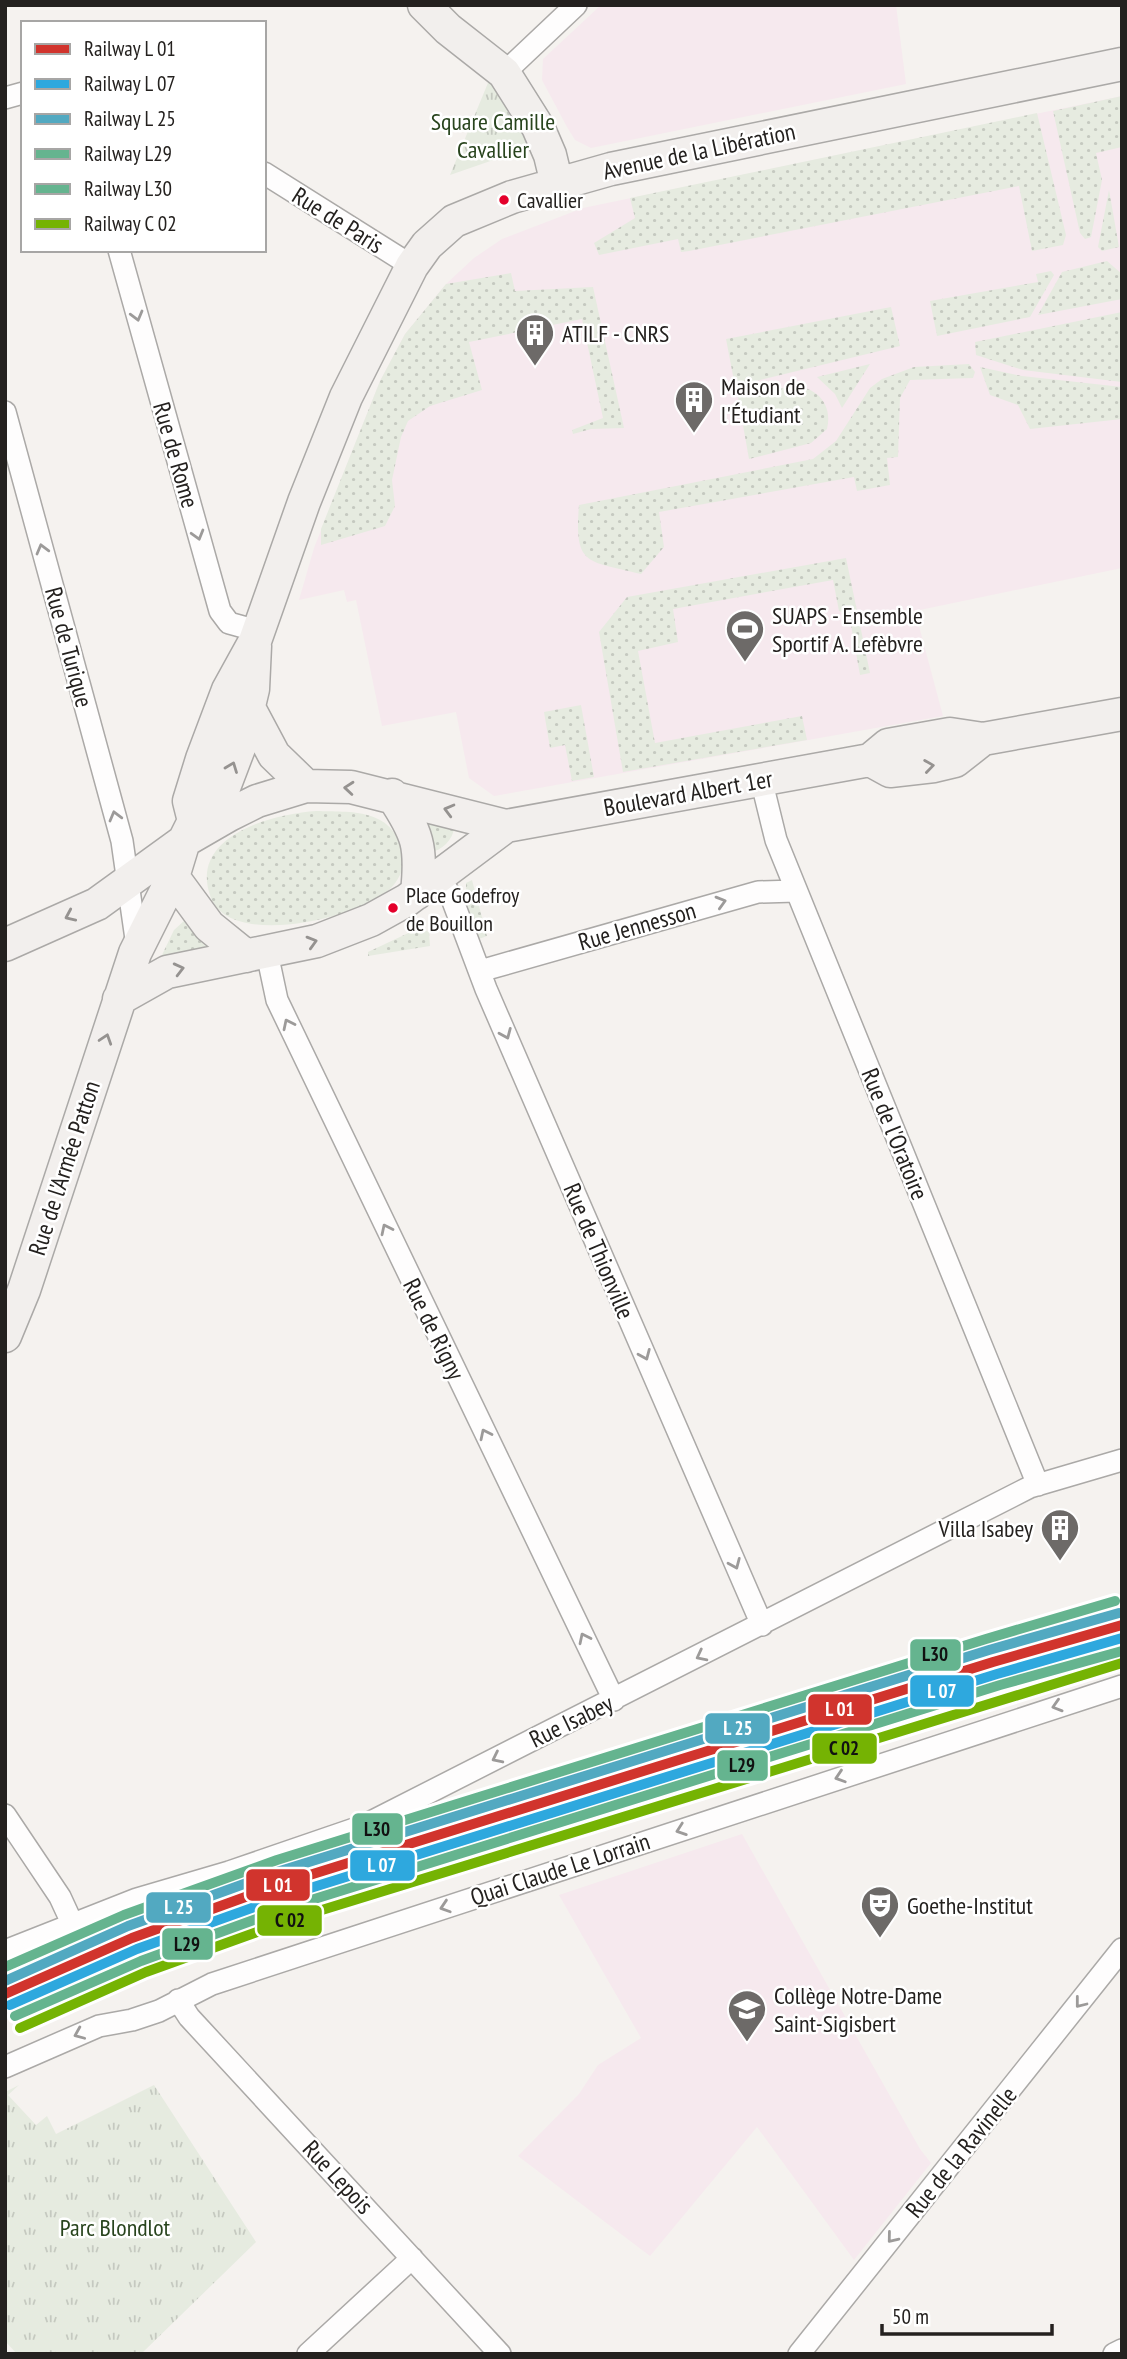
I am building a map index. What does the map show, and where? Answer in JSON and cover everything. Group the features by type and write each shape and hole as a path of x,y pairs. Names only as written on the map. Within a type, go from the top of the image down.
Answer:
{"main road":[{"path":"424,5 448,29 504,73 538,127 557,184"},
{"name":"Avenue de la Libération","path":"189,831 189,802 202,759 228,690 255,641 327,441 361,362 412,266 427,245 454,221 512,197 557,184 724,145 1122,64"},
{"name":"Avenue de la Libération","path":"189,831 219,798 239,748 253,689 255,641"},
{"path":"249,708 274,755 306,786"},
{"name":"Boulevard Albert 1er","path":"392,795 506,826 870,760 888,745 950,734 983,739 1122,714"},
{"path":"5,945 97,904 129,883 189,831 257,801 306,786 351,787 392,795 418,844 427,885 393,908 317,941 167,972 119,999"},
{"name":"Boulevard Albert 1er","path":"427,885 506,826"},
{"name":"Rue de l'Armée Patton","path":"5,1336 24,1290 135,953 173,877 189,831"},
{"path":"173,877 209,926 257,955"}],"street":[{"path":"504,73 576,5"},
{"name":"Rue de Paris","path":"266,174 412,266"},
{"name":"Rue de Rome","path":"120,252 220,611 229,623 247,628 255,641"},
{"name":"Rue de Turique","path":"6,417 122,841 137,934 135,953"},
{"name":"Rue de l'Oratoire","path":"761,779 776,840 796,891 1038,1485"},
{"name":"Rue de Thionville","path":"427,885 451,896 480,971 762,1625"},
{"name":"Rue Jennesson","path":"480,971 758,892 796,891"},
{"name":"Rue de Rigny","path":"257,955 614,1700"},
{"name":"Rue Isabey","path":"5,1951 137,1899 195,1883 363,1826 762,1625 789,1608 1038,1485 1122,1460"},
{"name":"Quai Claude Le Lorrain","path":"5,2067 99,2025 132,2020 159,2011 212,1984 1122,1686"},
{"path":"5,1815 60,1897 72,1923"},
{"name":"Rue de la Ravinelle","path":"799,2354 1122,1949"},
{"name":"Rue Lepois","path":"178,2000 189,2017 500,2354"},
{"path":"309,2354 412,2258"},
{"path":"1114,2354 1122,2350"}],"shaded area":[{"path":"601,5 896,5 906,84 591,148 575,140 567,127 542,80 543,59"},
{"path":"1122,96 1122,568 915,611 943,716 494,796 469,778 456,712 382,726 356,600 347,602 344,590 299,600 314,548 380,381 405,334 446,284 474,258 502,239 583,208"},
{"name":"Collège Notre-Dame Saint-Sigisbert","path":"742,1834 920,2149 931,2163 854,2260 757,2127 650,2256 518,2156 579,2094 598,2065 641,2038 559,1895"}],"green space":[{"name":"Square Camille Cavallier","path":"490,78 514,122 521,119 534,146 450,175"},
{"path":"1122,96 1122,147 1096,153 1102,180 1091,237 1085,239 1080,233 1053,111"},
{"path":"1037,113 1066,235 1063,245 1032,251 1019,186 689,251 681,252 678,239 599,255 594,243 635,218 630,198"},
{"path":"1109,190 1119,247 1102,251 1098,247"},
{"path":"1107,261 1122,274 1122,299 1038,315 1062,272"},
{"path":"1051,271 1054,275 1030,317 937,336 930,301 1038,282 1036,274"},
{"path":"511,273 515,291 593,287 624,428 591,429 573,434 572,430 603,418 582,319 469,342 482,390 430,406 408,421 401,437 392,480 395,506 385,526 321,545 321,529 380,381 405,334 446,284"},
{"path":"891,307 900,346 735,386 726,339"},
{"path":"1122,312 1122,382 1023,370 976,355 975,342"},
{"path":"870,364 842,408 835,394 817,377"},
{"path":"969,364 975,372 973,378 910,380 900,398 898,457 887,458 890,485 857,491 854,477 659,512 664,547 641,574 596,562 588,558 582,550 578,525 579,505 813,459 836,441 870,388 882,379 914,367"},
{"path":"980,367 1022,376 1122,387 1122,419 1030,429 1018,405 990,395"},
{"path":"793,386 816,393 821,398 828,412 827,429 811,443 749,459 738,397"},
{"path":"846,558 870,673 860,675 849,614 839,611 833,580 673,609 678,642 638,651 655,743 802,716 807,740 623,772 599,632 627,597"},
{"path":"581,705 594,777 572,781 565,745 550,748 544,712"},
{"path":"316,811 368,815 389,827 397,837 403,861 397,881 390,889 375,900 352,910 297,924 243,922 223,913 211,898 207,877 211,859 222,844 257,823"},
{"path":"419,818 455,826 452,836 438,850 428,853"},
{"path":"472,880 487,936 479,939 461,898 466,895 466,883"},
{"path":"185,920 208,947 161,957 174,930"},
{"path":"419,928 429,932 430,946 368,956 368,952"},
{"name":"Parc Blondlot","path":"19,2085 8,2095 36,2125 47,2116 56,2134 154,2085 256,2242 141,2354 17,2354 5,2341 5,2092"}],"transit line":[{"path":"5,1981 128,1926 280,1871 989,1650 1119,1613"},
{"path":"5,1994 132,1938 284,1883 993,1662 1122,1625"},
{"path":"10,2005 137,1949 288,1895 997,1674 1122,1638"},
{"path":"20,2028 146,1972 296,1918 1122,1663"}],"rail line":[{"name":"L30","path":"5,1967 124,1915 277,1860 1115,1601"},
{"name":"L29","path":"15,2016 141,1961 292,1906 1000,1685 1122,1651"}],"place":[{"name":"Cavallier","path":"504,200"},
{"name":"ATILF - CNRS","path":"535,367"},
{"name":"Maison de l'Étudiant","path":"694,434"},
{"name":"SUAPS - Ensemble Sportif A. Lefèbvre","path":"745,663"},
{"name":"Place Godefroy de Bouillon","path":"393,908"},
{"name":"Villa Isabey","path":"1060,1562"},
{"name":"Goethe-Institut","path":"880,1939"},
{"name":"Collège Notre-Dame Saint-Sigisbert","path":"747,2043"}]}
